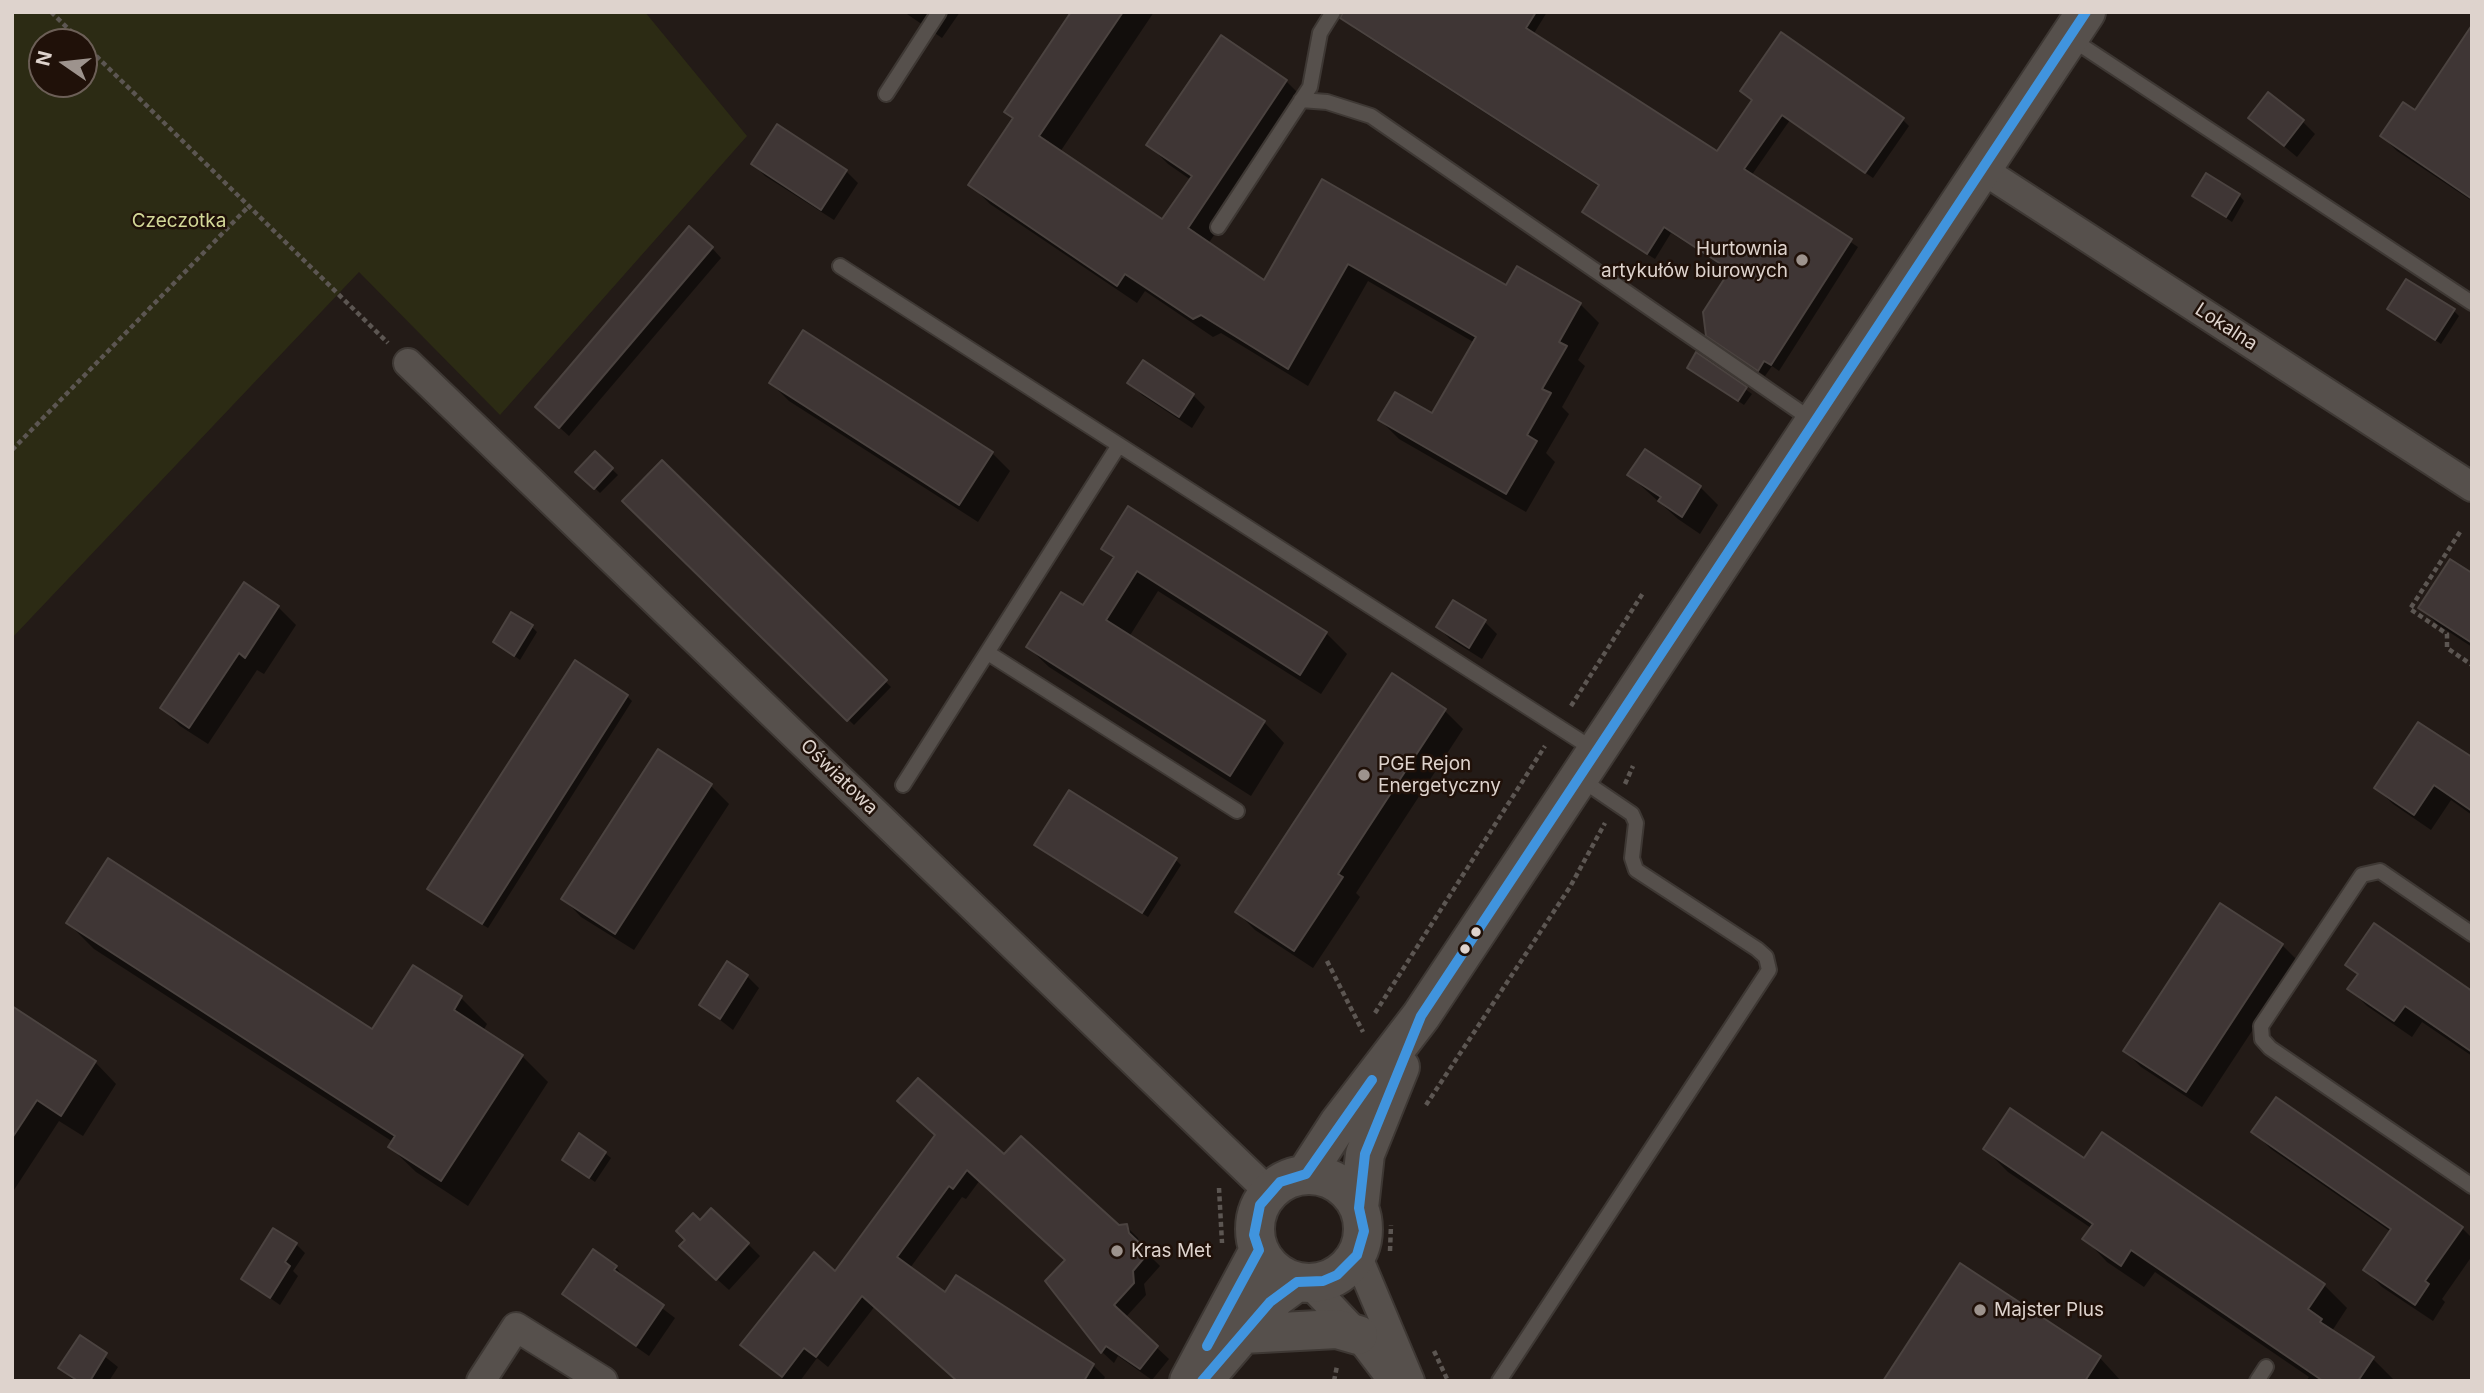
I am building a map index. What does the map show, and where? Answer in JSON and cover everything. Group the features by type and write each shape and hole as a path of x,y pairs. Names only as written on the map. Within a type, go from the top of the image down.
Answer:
{"street":[{"path":"1306,1174 1339,1123 1421,1016 2077,24"},
{"name":"Lokalna","path":"1980,167 2472,486"},
{"name":"Oświatowa","path":"408,363 1269,1192"},
{"path":"1410,1381 1364,1231 1375,1210 1362,1171 1370,1139 1421,1016"},
{"path":"1189,1381 1241,1251 1269,1192 1280,1182 1306,1174 1332,1179 1375,1210"},
{"path":"1241,1251 1274,1271 1303,1283 1358,1335 1393,1381"},
{"path":"1202,1381 1270,1302 1303,1283 1337,1275 1373,1255"},
{"path":"481,1381 516,1326 603,1381"},
{"path":"1243,1334 1337,1329 1358,1335"}],"lane":[{"path":"886,94 939,12"},
{"path":"1218,227 1310,87 1320,33 1333,12"},
{"path":"2077,24 2472,303"},
{"path":"1301,100 1327,103 1371,116 1813,421"},
{"path":"840,266 1558,727 1616,802 1632,814 1636,823 1632,858 1636,870 1766,957 1769,970 1499,1381"},
{"path":"903,785 1119,445"},
{"path":"988,653 1237,811"},
{"path":"2472,934 2380,872 2362,875 2261,1026 2262,1038 2270,1048 2472,1186"},
{"path":"2256,1381 2266,1367"}],"path":[{"path":"51,12 68,28"},
{"path":"98,58 408,363"},
{"path":"12,450 249,205"},
{"path":"2460,532 2410,609 2447,634 2447,648 2472,665"},
{"path":"1359,1038 1643,593"},
{"path":"1418,1117 1570,887 1616,802 1634,762"},
{"path":"1327,961 1363,1032"},
{"path":"1219,1186 1241,1251"},
{"path":"1373,1255 1375,1210"},
{"path":"1430,1343 1448,1381"}],"green space":[{"name":"Czeczotka","path":"12,12 645,12 747,136 500,415 359,272 12,638"}],"building":[{"path":"1071,12 1123,12 1039,136 1162,219 1192,176 1146,145 1221,35 1287,80 1188,228 1264,280 1322,179 1506,285 1517,266 1581,303 1559,342 1567,346 1542,389 1551,393 1527,435 1537,441 1506,494 1378,420 1395,392 1432,413 1476,337 1348,264 1288,369 1201,315 1193,319 1125,274 1117,286 968,185 1013,118 1004,112"},
{"path":"1343,12 1536,12 1526,28 1717,151 1752,100 1740,91 1781,32 1904,118 1865,173 1782,115 1744,169 1852,239 1771,365 1764,361 1758,371 1706,336 1703,312 1730,270 1664,227 1647,254 1582,212 1599,185 1340,18"},
{"path":"2472,25 2472,199 2380,136 2403,102 2415,110"},
{"path":"2268,92 2304,120 2284,146 2248,118"},
{"path":"777,124 847,170 821,210 751,164"},
{"path":"2206,173 2240,194 2226,217 2192,196"},
{"path":"689,226 713,247 559,428 535,407"},
{"path":"2406,279 2455,309 2435,340 2387,309"},
{"path":"803,330 993,452 959,505 769,383"},
{"path":"1696,352 1747,387 1738,401 1687,368"},
{"path":"1143,360 1194,394 1179,417 1127,383"},
{"path":"1645,449 1701,486 1682,517 1658,501 1661,497 1627,475"},
{"path":"595,451 613,468 594,489 575,472"},
{"path":"662,460 887,680 847,721 622,501"},
{"path":"1128,506 1327,632 1300,675 1137,571 1106,620 1265,721 1230,776 1026,647 1061,592 1083,605 1114,557 1101,549"},
{"path":"2450,559 2472,573 2472,643 2418,608"},
{"path":"244,582 279,606 245,658 239,653 189,728 160,708"},
{"path":"1453,600 1486,620 1469,648 1436,627"},
{"path":"511,612 533,625 514,656 493,642"},
{"path":"575,660 628,695 482,924 427,889"},
{"name":"PGE Rejon Energetyczny","path":"1392,673 1446,709 1338,874 1343,877 1294,951 1235,912"},
{"path":"2418,722 2472,757 2472,811 2434,785 2414,815 2374,788"},
{"path":"658,749 712,784 615,934 561,899"},
{"path":"1069,790 1177,858 1142,913 1034,845"},
{"path":"108,858 372,1029 413,965 462,996 454,1010 523,1055 441,1181 388,1147 395,1136 66,923"},
{"path":"2220,903 2283,944 2186,1092 2123,1051"},
{"path":"2374,923 2472,991 2472,1052 2405,1006 2394,1021 2347,989 2358,974 2345,965"},
{"path":"727,961 748,975 720,1019 699,1005"},
{"path":"12,1006 96,1061 61,1116 37,1100 12,1138"},
{"path":"918,1078 1004,1154 1021,1136 1119,1225 1127,1224 1129,1233 1149,1252 1133,1271 1134,1283 1114,1305 1158,1346 1140,1369 1106,1346 1101,1353 1045,1281 1065,1260 967,1170 953,1189 949,1186 897,1257 945,1292 956,1275 1094,1364 1084,1381 957,1381 862,1296 816,1357 804,1348 782,1377 740,1345 814,1252 835,1271 935,1135 897,1101"},
{"path":"2276,1097 2463,1227 2425,1281 2429,1284 2415,1305 2363,1270 2391,1229 2251,1132"},
{"path":"2010,1108 2084,1158 2102,1132 2325,1284 2308,1309 2322,1319 2320,1322 2374,1357 2358,1381 2323,1381 2131,1250 2121,1266 2082,1239 2093,1224 1983,1149"},
{"path":"579,1133 606,1152 589,1178 562,1160"},
{"path":"711,1208 749,1243 716,1280 679,1246 685,1240 676,1231 693,1213 700,1220"},
{"path":"273,1228 297,1243 285,1262 290,1266 270,1298 241,1279"},
{"path":"593,1249 617,1266 614,1270 664,1305 636,1346 562,1294"},
{"name":"Majster Plus","path":"1960,1263 2101,1356 2085,1381 1883,1381"},
{"path":"80,1335 107,1353 90,1381 78,1381 58,1368"}],"transit line":[{"path":"1202,1381 1270,1302 1297,1282 1323,1281 1337,1275 1357,1255 1364,1231 1359,1208 1365,1154 1421,1016 2086,12"},
{"path":"1207,1346 1259,1250 1254,1235 1260,1205 1280,1182 1306,1174 1372,1080"}],"place":[{"name":"Hurtownia artykułów biurowych","path":"1802,260"},
{"name":"PGE Rejon Energetyczny","path":"1364,775"},
{"name":"Kras Met","path":"1117,1251"},
{"name":"Majster Plus","path":"1980,1310"}]}
